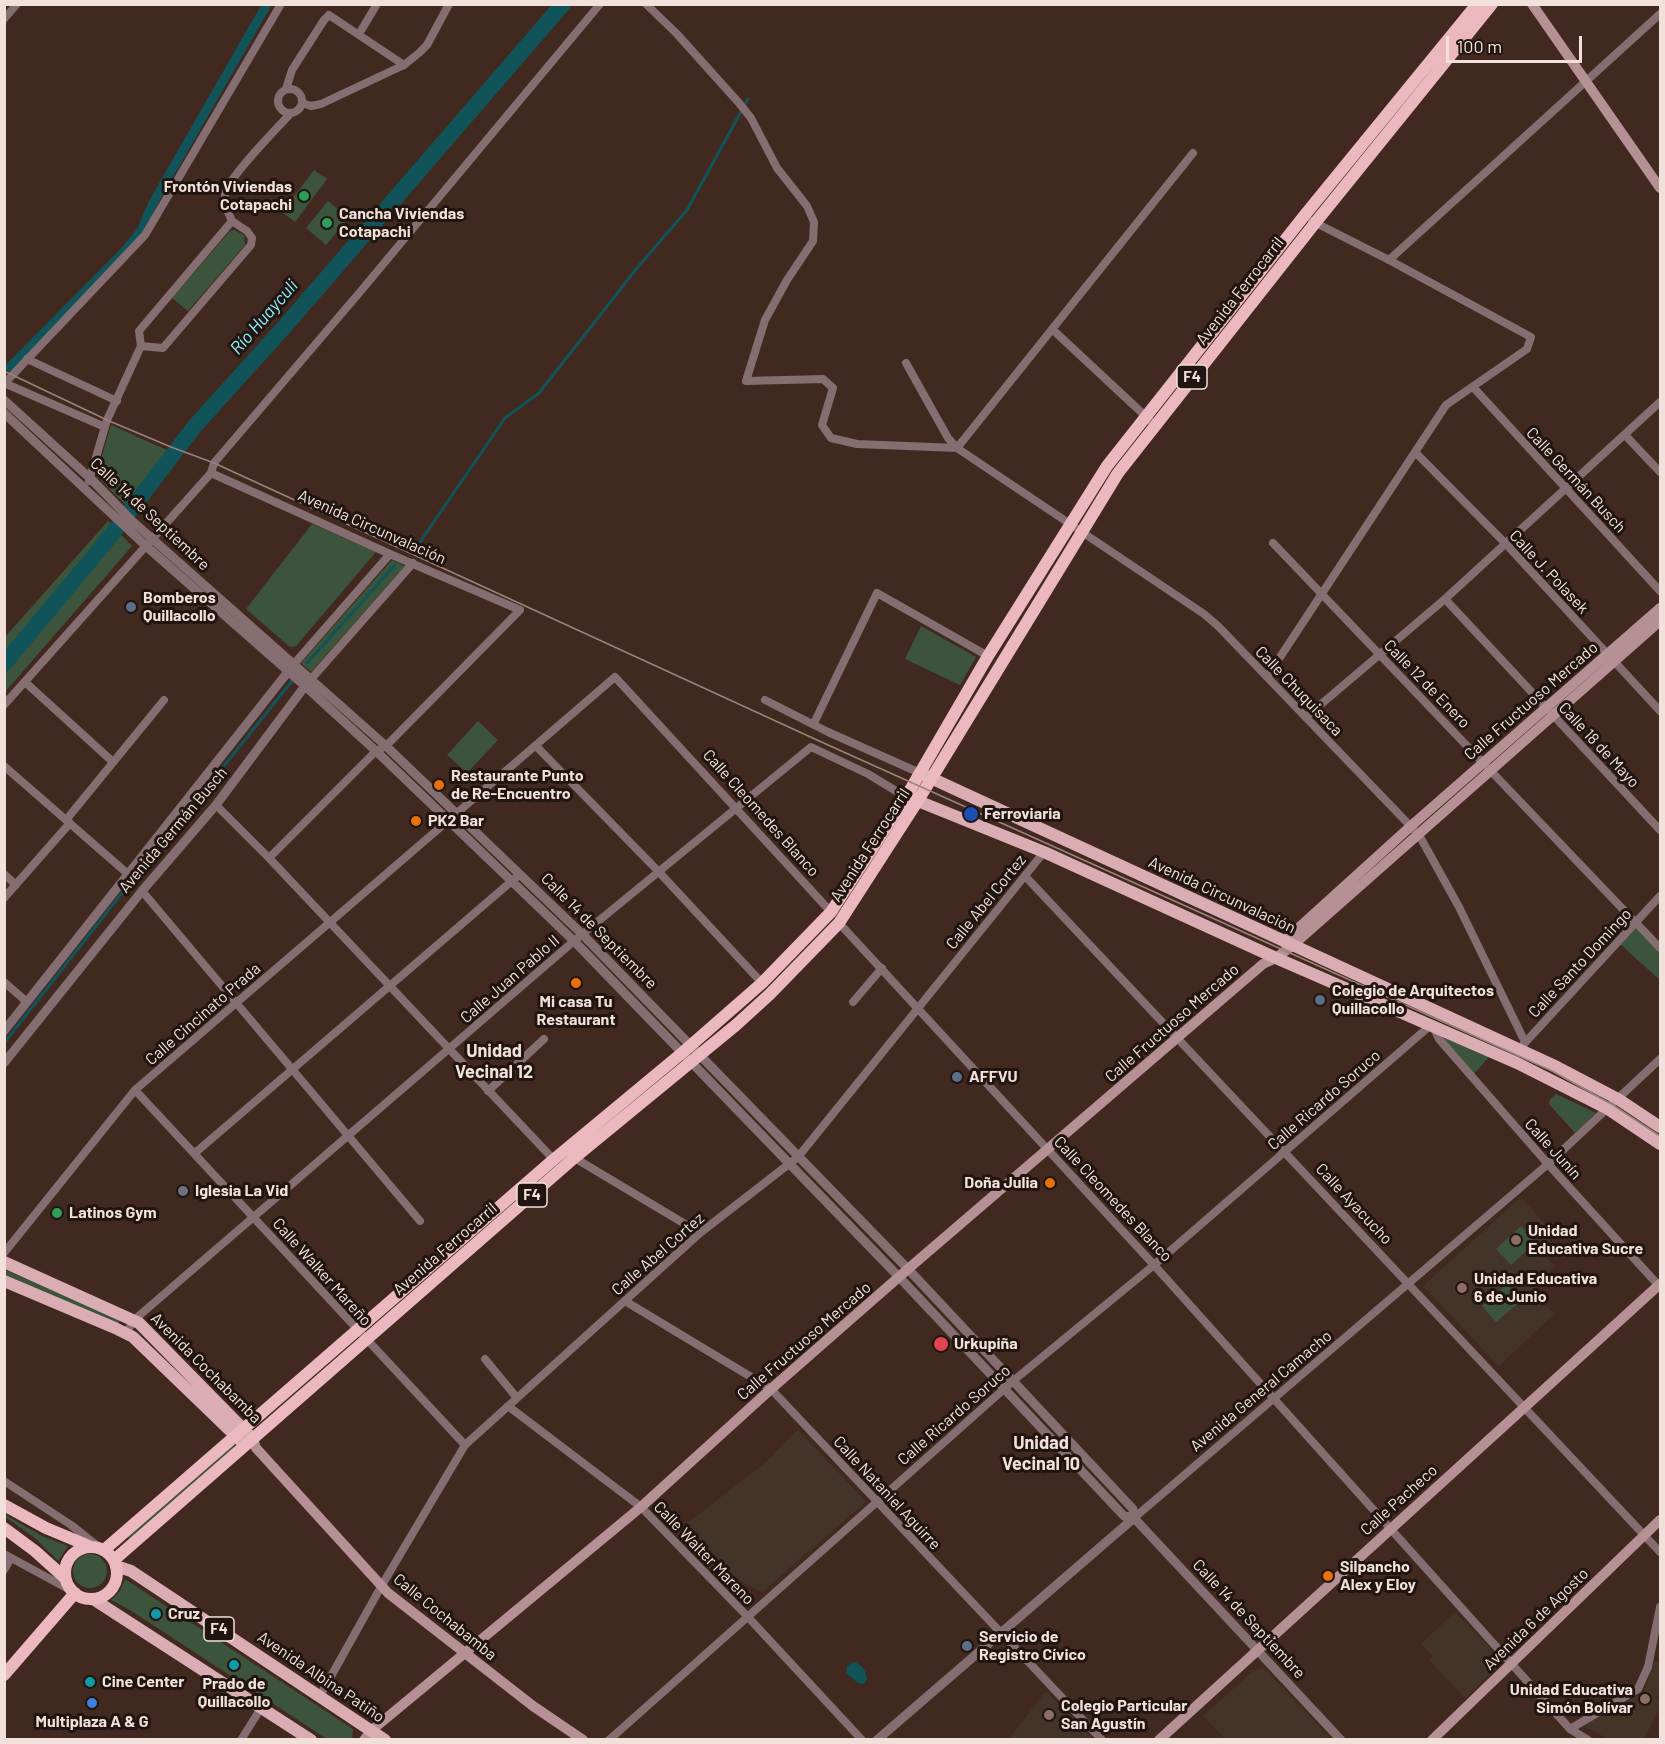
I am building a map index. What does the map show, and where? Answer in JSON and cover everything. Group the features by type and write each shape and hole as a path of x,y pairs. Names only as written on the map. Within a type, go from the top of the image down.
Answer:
{"highway":[{"name":"Avenida Ferrocarril","path":"98,1548 362,1335 558,1164 691,1054 770,994 840,922 926,775 1082,533 1118,473 1310,219 1477,4"},
{"name":"Avenida Ferrocarril","path":"926,775 988,656 1107,466 1145,416 1492,4"},
{"name":"Avenida Ferrocarril","path":"691,1054 831,912 912,799"},
{"name":"Avenida Ferrocarril","path":"115,1563 251,1444 362,1335"},
{"name":"F4","path":"4,1504 46,1528 98,1548 115,1563"},
{"path":"4,1528 65,1578 73,1592 4,1675"},
{"name":"F4","path":"65,1578 66,1566 71,1555 77,1550 98,1548"},
{"path":"93,1599 111,1590 116,1581 115,1563"},
{"name":"F4","path":"73,1592 84,1598 93,1599"}],"main road":[{"path":"1532,4 1660,188"},
{"name":"Calle Fructuoso Mercado","path":"368,1735 641,1507 908,1269 1277,952 1419,835 1487,767 1610,658 1660,608"},
{"name":"Calle Fructuoso Mercado","path":"1610,658 1660,621"},
{"name":"Calle Fructuoso Mercado","path":"1277,952 1410,826 1487,767"},
{"name":"Avenida Circunvalación","path":"926,775 1277,952 1522,1046 1618,1099 1660,1127"},
{"name":"Avenida Circunvalación","path":"912,799 1044,852 1277,952 1537,1072 1608,1109 1660,1144"},
{"name":"Avenida Cochabamba","path":"4,1262 134,1320 145,1328 251,1444"},
{"name":"Avenida Cochabamba","path":"4,1281 126,1333 239,1432"},
{"name":"Calle Pacheco","path":"1158,1740 1389,1528 1660,1285"},
{"name":"Calle Cochabamba","path":"251,1444 388,1593 533,1706 582,1740"},
{"name":"Avenida 6 de Agosto","path":"1432,1740 1660,1520"},
{"name":"Avenida Albina Patiño","path":"115,1563 131,1570 320,1696 368,1735 385,1740"},
{"name":"F4","path":"93,1599 311,1740"}],"street":[{"path":"4,19 17,4"},
{"path":"105,427 5,383 145,235 281,4"},
{"path":"359,34 377,4"},
{"path":"302,103 311,106 321,104 404,65 427,45 449,4"},
{"path":"4,705 211,473 214,462 360,292 600,4"},
{"path":"646,4 677,34 751,118 777,168 807,206 814,222 813,241 787,280 765,320 746,381 823,379 833,388 822,425 831,438 857,444 957,448"},
{"path":"1389,260 1660,14"},
{"path":"290,114 282,111 278,104 278,97 286,89 292,70 329,15 404,65"},
{"path":"141,346 163,348 251,245 252,238 247,231 232,220 224,192 232,179 290,114 298,111 302,99 298,91 286,89"},
{"path":"957,448 1192,153"},
{"path":"1267,677 1446,405 1527,349 1531,337 1310,219"},
{"path":"87,483 105,427 141,346 139,331 232,220"},
{"path":"1052,329 1155,425"},
{"path":"27,359 117,401"},
{"path":"906,363 948,438 957,448"},
{"name":"Calle Germán Busch","path":"1473,387 1660,591"},
{"name":"Calle 14 de Septiembre","path":"4,400 128,523 146,546 304,685 376,752 798,1157 908,1269 1133,1509 1134,1518"},
{"path":"1306,717 1445,599 1660,402"},
{"name":"Calle 14 de Septiembre","path":"4,413 87,483"},
{"path":"1624,435 1660,472"},
{"name":"Calle Chuquisaca","path":"957,448 1204,614 1419,835 1459,907 1522,1046"},
{"name":"Calle J. Polasek","path":"1416,453 1505,543 1660,711"},
{"name":"Avenida Circunvalación","path":"211,473 520,610 386,746"},
{"name":"Calle 14 de Septiembre","path":"128,523 152,537 312,678 583,935 789,1165 900,1278 1124,1516 1134,1518 1341,1740"},
{"name":"Calle 12 de Enero","path":"1273,543 1660,948"},
{"name":"Avenida Germán Busch","path":"4,1031 294,664 390,554"},
{"name":"Avenida Germán Busch","path":"4,1063 142,891 216,805 304,685 413,563"},
{"path":"814,723 877,593 988,656"},
{"name":"Calle 18 de Mayo","path":"1445,599 1660,830"},
{"name":"Calle Cincinato Prada","path":"4,1253 135,1090 615,677"},
{"name":"Calle Cleomedes Blanco","path":"615,677 1154,1265 1570,1729 1588,1740"},
{"path":"25,682 114,762"},
{"path":"4,898 68,822 164,700"},
{"name":"Avenida Circunvalación","path":"765,700 828,732 926,775"},
{"path":"269,858 376,752 386,746"},
{"path":"536,746 658,871 762,983"},
{"name":"Avenida Circunvalación","path":"811,747 868,774 912,799"},
{"name":"Calle Juan Pablo II","path":"126,1333 134,1320 574,941 811,747"},
{"path":"4,766 128,874"},
{"path":"216,805 269,858 558,1164"},
{"name":"Calle Abel Cortez","path":"320,1696 382,1585 465,1445 700,1233 798,1157 1044,852"},
{"path":"4,874 16,885"},
{"path":"195,1154 520,874"},
{"name":"Calle Ayacucho","path":"1025,876 1660,1552"},
{"path":"142,891 420,1221"},
{"name":"Calle Santo Domingo","path":"1522,1046 1660,896"},
{"path":"854,1002 882,968"},
{"path":"4,982 27,1002"},
{"name":"Calle Ricardo Soruco","path":"609,1740 1013,1381 1154,1265 1432,1024"},
{"name":"Calle Junín","path":"1432,1024 1439,1039 1548,1164 1660,1285"},
{"path":"488,1091 544,1039"},
{"name":"Avenida General Camacho","path":"877,1740 1548,1164 1660,1059"},
{"name":"Calle Walker Mareño","path":"135,1090 465,1445"},
{"path":"570,1154 700,1233"},
{"name":"Calle Nataniel Aguirre","path":"625,1301 771,1389 1102,1740"},
{"path":"485,1359 517,1398"},
{"name":"Calle Walter Mareno","path":"508,1406 641,1507 747,1616 862,1740"},
{"path":"4,1482 70,1525 98,1548"},
{"path":"4,1570 8,1556 73,1592"},
{"path":"1570,1729 1638,1689 1648,1667 1660,1607"},
{"path":"241,1740 261,1708"}],"shaded area":[{"path":"1521,1197 1554,1235 1539,1250 1554,1266 1533,1292 1554,1314 1499,1366 1423,1286"},
{"path":"798,1429 866,1502 762,1592 703,1562 675,1533 766,1462"},
{"path":"1455,1612 1503,1662 1465,1698 1429,1660 1433,1656 1421,1644"},
{"name":"Unidad Educativa Simón Bolívar","path":"1655,1660 1660,1663 1660,1692 1657,1697 1660,1707 1644,1739 1609,1739 1583,1726 1644,1692"},
{"path":"1264,1668 1331,1739 1225,1739 1203,1716 1254,1670"},
{"name":"Colegio Particular San Agustín","path":"1046,1691 1093,1739 1009,1739"}],"green space":[{"name":"Frontón Viviendas Cotapachi","path":"314,170 327,179 295,222 282,212"},
{"name":"Cancha Viviendas Cotapachi","path":"328,201 349,218 326,245 306,228"},
{"path":"234,230 244,235 245,245 188,311 172,298 230,231"},
{"path":"111,425 169,451 127,506 96,476"},
{"path":"108,521 132,546 5,692 5,637"},
{"path":"312,524 376,552 296,646 290,647 246,609"},
{"path":"392,560 405,566 311,672 301,663"},
{"path":"921,626 976,657 960,685 905,659"},
{"path":"478,721 498,740 467,773 447,755"},
{"path":"1635,928 1660,953 1660,980 1620,944"},
{"path":"1444,1039 1489,1057 1473,1075 1442,1042"},
{"path":"1556,1094 1596,1113 1575,1133 1549,1104 1550,1099"},
{"path":"1521,1226 1536,1242 1511,1265 1496,1249"},
{"path":"5,1270 119,1318 119,1323 5,1276"},
{"path":"1507,1284 1522,1300 1496,1322 1482,1306"},
{"path":"234,1445 236,1447 130,1539 128,1537"},
{"path":"4,1514 42,1536 68,1546 58,1561 35,1538"},
{"path":"90,1554 102,1559 107,1571 102,1583 90,1588 78,1583 73,1571 78,1559"},
{"name":"Prado de Quillacollo","path":"125,1579 353,1729 352,1739 327,1739 130,1610 111,1600 120,1591"}],"water":[{"path":"854,1662 865,1671 867,1679 864,1684 858,1683 846,1673 847,1666"}],"waterway":[{"path":"10,367 124,252 141,231 153,203 267,4"},
{"name":"Río Huayculi","path":"4,664 109,538 194,427 286,325 563,4"},
{"path":"420,542 505,418 539,393 637,268 687,210 748,99"},
{"path":"307,663 395,565"},
{"path":"4,1043 292,681"}],"tram line":[{"path":"4,371 107,420 214,463 817,740 1552,1071 1613,1105 1660,1136"}],"place":[{"name":"Frontón Viviendas Cotapachi","path":"304,196"},
{"name":"Cancha Viviendas Cotapachi","path":"327,223"},
{"name":"Bomberos Quillacollo","path":"131,607"},
{"name":"Restaurante Punto de Re-Encuentro","path":"439,785"},
{"name":"Ferroviaria","path":"971,814"},
{"name":"PK2 Bar","path":"416,821"},
{"name":"Mi casa Tu Restaurant","path":"576,983"},
{"name":"Colegio de Arquitectos Quillacollo","path":"1320,1000"},
{"name":"AFFVU","path":"957,1077"},
{"name":"Doña Julia","path":"1050,1183"},
{"name":"Iglesia La Vid","path":"183,1191"},
{"name":"Latinos Gym","path":"57,1213"},
{"name":"Unidad Educativa Sucre","path":"1516,1240"},
{"name":"Unidad Educativa 6 de Junio","path":"1462,1288"},
{"name":"Urkupiña","path":"941,1344"},
{"name":"Silpancho Alex y Eloy","path":"1328,1576"},
{"name":"Cruz","path":"156,1614"},
{"name":"Servicio de Registro Cívico","path":"967,1646"},
{"name":"Prado de Quillacollo","path":"234,1665"},
{"name":"Cine Center","path":"90,1682"},
{"name":"Unidad Educativa Simón Bolívar","path":"1645,1699"},
{"name":"Multiplaza A & G","path":"92,1703"},
{"name":"Colegio Particular San Agustín","path":"1049,1715"}],"district":[{"name":"Unidad Vecinal 12","path":"494,1061"},
{"name":"Unidad Vecinal 10","path":"1041,1453"}]}
